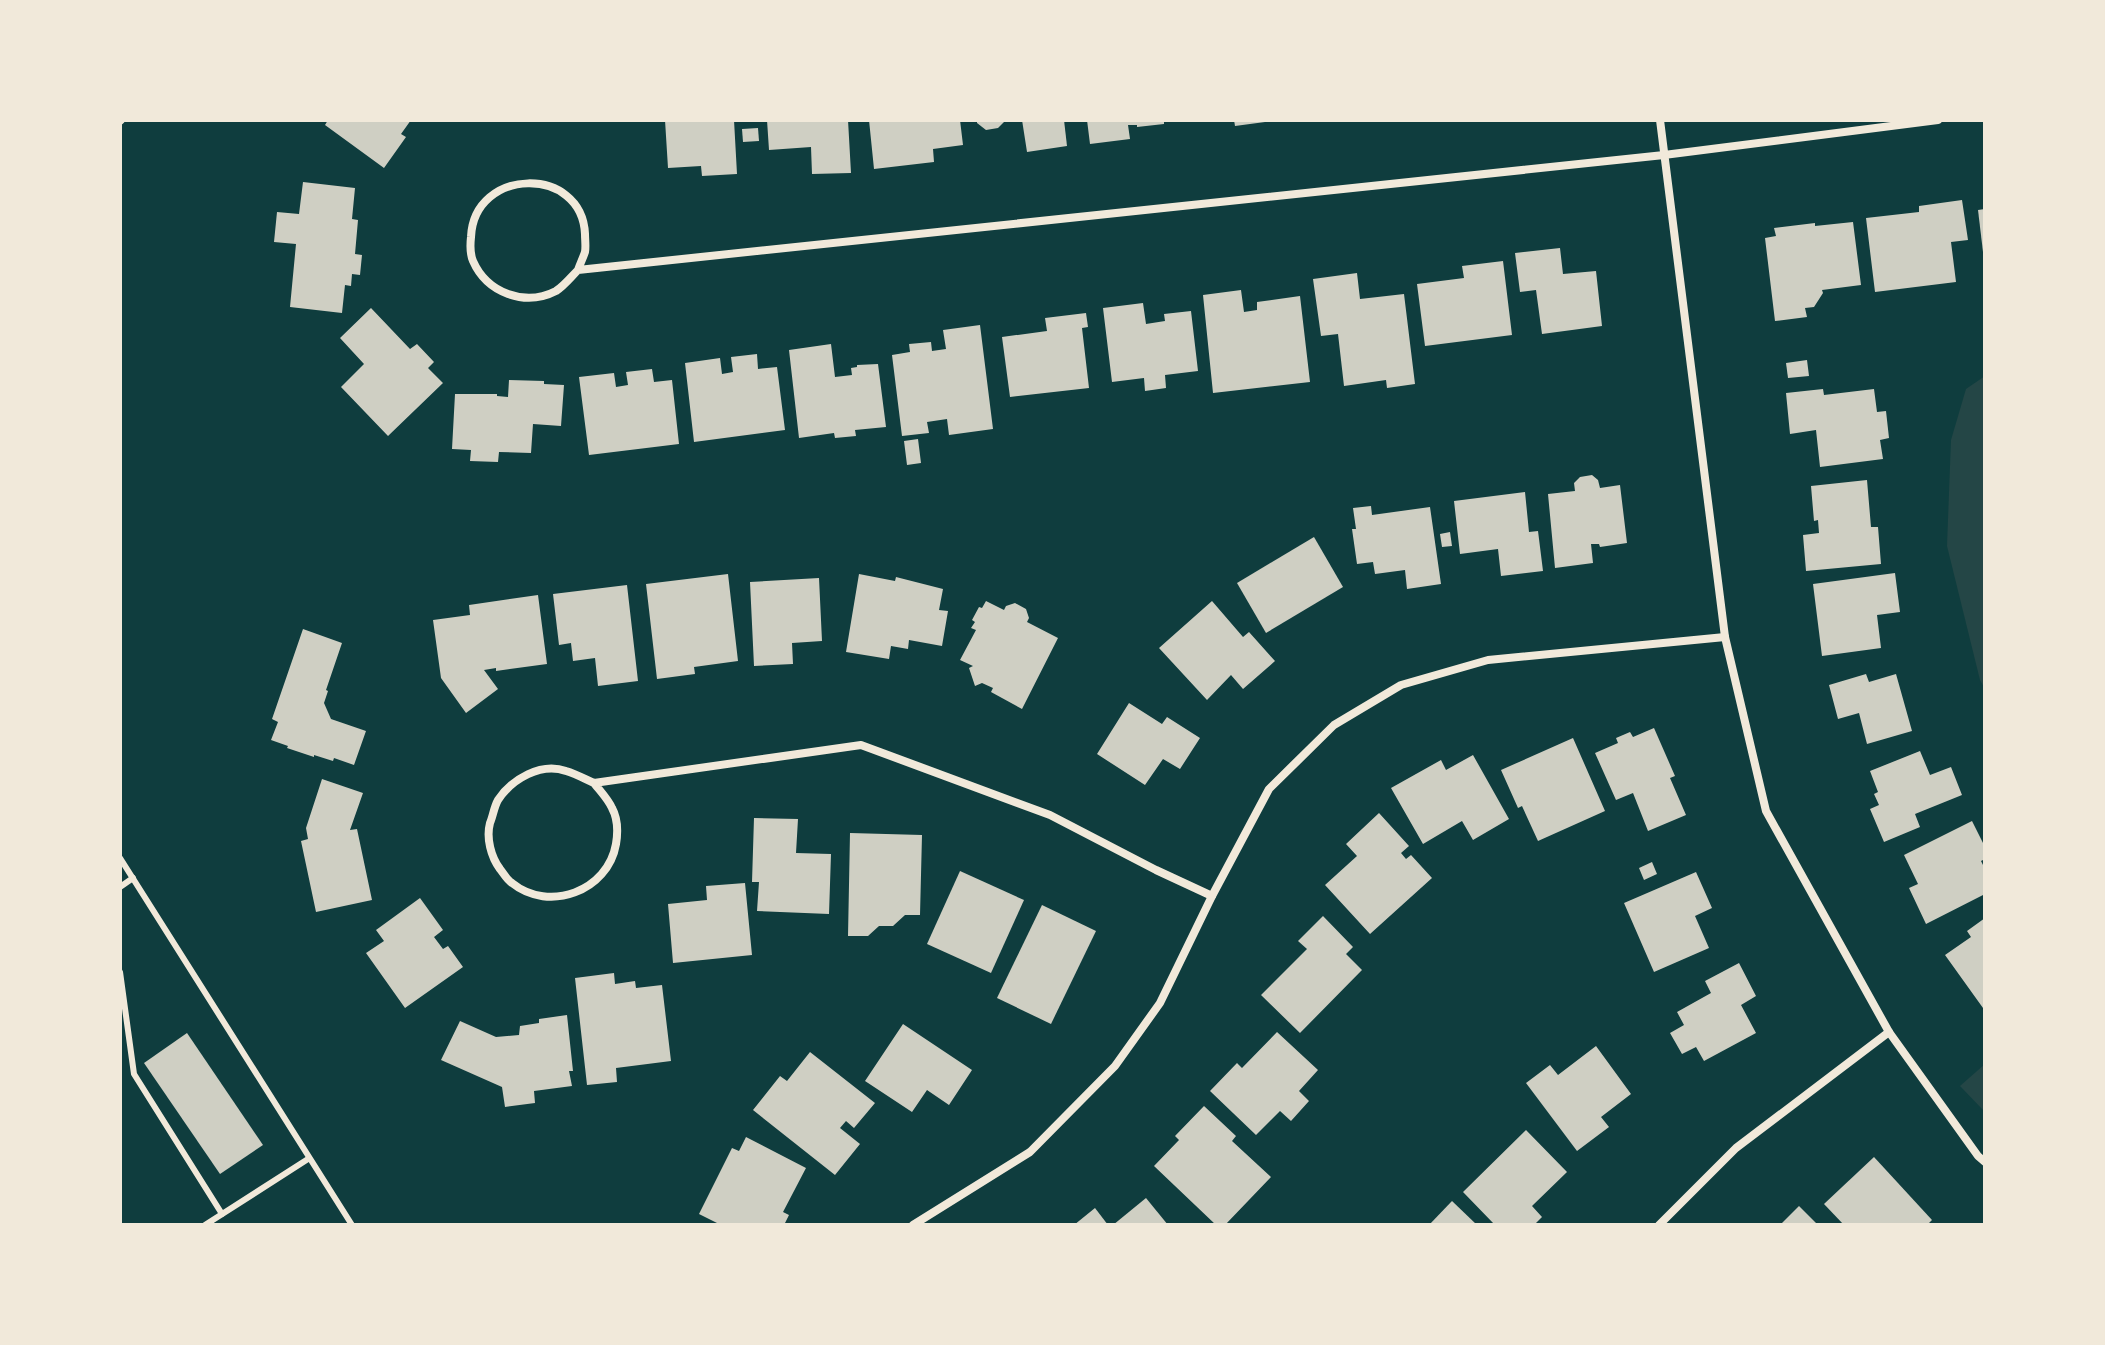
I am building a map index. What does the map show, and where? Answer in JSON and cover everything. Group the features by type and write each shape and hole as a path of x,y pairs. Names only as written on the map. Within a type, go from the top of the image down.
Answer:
{"street":[{"path":"1660,120 1725,637 1766,811 1889,1032 1985,1162"},
{"path":"578,270 585,251 584,224 575,205 561,192 532,182 515,183 485,200 474,217 470,249 473,261 484,278 503,293 523,299 559,290 578,270 1664,155 1938,120"},
{"path":"913,1225 1030,1152 1115,1066 1160,1003 1269,789 1334,725 1401,685 1488,660 1725,637"},
{"path":"594,783 613,809 618,832 614,854 603,874 584,890 552,898 527,892 510,882 496,865 488,830 497,802 520,778 541,770 564,769 594,783 861,745 1050,815 1212,896"},
{"path":"1659,1225 1736,1148 1889,1032"}],"lane":[{"path":"120,858 352,1225"},
{"path":"120,887 133,878"},
{"path":"120,972 134,1074 222,1214"},
{"path":"205,1225 308,1159"}],"shaded area":[{"path":"1985,376 1985,689 1980,680 1947,546 1951,440 1966,389"},
{"path":"1985,1064 1985,1112 1960,1086"}],"building":[{"path":"328,120 411,120 401,134 406,137 384,168 325,125"},
{"path":"665,120 734,120 737,174 702,176 701,166 668,168"},
{"path":"767,120 848,120 851,173 812,174 811,147 769,150"},
{"path":"869,120 960,120 963,145 933,149 934,162 874,169"},
{"path":"977,120 1006,120 998,128 986,130"},
{"path":"1022,120 1064,120 1067,146 1027,152"},
{"path":"1087,120 1164,120 1164,124 1128,125 1130,139 1090,144"},
{"path":"1234,120 1264,120 1265,122 1235,126"},
{"path":"758,128 759,141 743,142 742,129"},
{"path":"303,182 355,188 352,219 358,220 355,254 362,255 360,275 352,274 351,286 345,285 342,313 290,307 296,244 274,242 277,212 299,214"},
{"path":"1962,200 1968,240 1951,242 1956,282 1875,292 1866,218 1919,212 1919,206"},
{"path":"1985,209 1985,252 1983,252 1978,210"},
{"path":"1853,222 1861,285 1822,290 1814,307 1805,308 1807,317 1775,321 1765,238 1776,236 1774,228"},
{"path":"1560,248 1563,274 1596,271 1602,326 1542,334 1536,290 1520,292 1515,253"},
{"path":"1503,261 1512,335 1425,346 1417,284 1464,278 1462,266"},
{"path":"1357,273 1360,299 1404,294 1415,384 1387,388 1386,380 1344,386 1338,334 1321,336 1313,279"},
{"path":"1241,290 1244,312 1257,310 1257,302 1300,296 1310,382 1213,393 1203,295"},
{"path":"1143,303 1146,324 1165,321 1164,314 1191,311 1198,371 1165,375 1166,388 1145,391 1144,378 1112,382 1103,308"},
{"path":"371,308 410,349 417,344 434,362 428,368 443,383 388,436 341,387 364,364 340,338"},
{"path":"1086,313 1088,327 1082,328 1089,388 1010,397 1002,337 1047,331 1045,318"},
{"path":"980,325 993,429 949,435 947,419 927,422 929,433 902,436 892,355 910,352 909,344 931,342 932,351 946,349 943,330"},
{"path":"831,344 835,377 852,375 851,368 857,365 878,364 886,427 855,430 856,436 835,438 834,433 799,438 789,350"},
{"path":"757,354 758,369 777,367 785,430 694,442 685,363 720,358 722,374 733,372 731,357"},
{"path":"1807,360 1809,376 1788,378 1786,363"},
{"path":"652,369 654,382 672,380 679,444 589,455 579,377 614,373 616,387 628,385 626,372"},
{"path":"509,380 564,385 561,426 533,424 531,453 499,452 498,462 470,461 471,450 452,449 455,394 508,397"},
{"path":"1823,389 1824,395 1874,389 1877,412 1886,411 1889,438 1880,440 1883,459 1820,467 1816,430 1790,434 1786,393"},
{"path":"918,439 921,463 907,465 904,441"},
{"path":"1592,475 1598,480 1600,488 1620,485 1627,543 1600,547 1599,544 1591,544 1593,563 1555,568 1548,494 1575,491 1574,483 1580,477"},
{"path":"1867,480 1871,527 1878,527 1881,564 1806,571 1803,535 1819,533 1818,520 1814,521 1811,486"},
{"path":"1525,492 1529,532 1538,531 1543,571 1501,576 1498,549 1460,554 1454,501"},
{"path":"1371,506 1372,515 1430,507 1441,584 1407,589 1405,570 1375,574 1373,562 1357,564 1352,529 1356,529 1353,508"},
{"path":"1450,532 1452,546 1442,547 1440,534"},
{"path":"1314,537 1343,587 1266,633 1237,583"},
{"path":"1895,573 1900,612 1877,615 1881,648 1822,656 1813,584"},
{"path":"728,574 738,661 694,667 695,674 657,679 646,584"},
{"path":"859,574 895,581 896,577 943,589 939,610 948,611 942,646 909,640 908,649 891,646 889,659 846,652"},
{"path":"819,578 822,641 792,643 793,664 754,666 750,582"},
{"path":"627,585 638,681 598,686 595,658 573,661 571,643 559,645 553,594"},
{"path":"538,595 547,664 484,670 498,689 466,713 441,678 433,620 470,615 469,605"},
{"path":"986,601 1004,610 1015,603 1026,609 1027,622 1058,638 1022,709 991,692 993,688 982,683 975,686 969,668 973,666 960,660 976,630 971,628 975,622 972,620"},
{"path":"1212,601 1243,637 1249,632 1275,661 1243,689 1231,675 1207,700 1159,648"},
{"path":"303,629 342,643 324,703 331,719 366,731 354,765 334,758 333,761 314,757 271,740 278,722 272,719"},
{"path":"1866,674 1869,682 1896,674 1912,731 1867,744 1859,713 1838,719 1829,685"},
{"path":"1129,703 1162,724 1167,717 1200,738 1180,769 1163,759 1145,785 1097,754"},
{"path":"1654,728 1675,776 1670,778 1686,815 1648,831 1633,793 1616,800 1595,753 1618,743 1616,738 1630,732 1633,737"},
{"path":"1573,738 1605,811 1538,841 1522,806 1518,808 1501,770"},
{"path":"1920,751 1930,775 1951,767 1962,795 1915,814 1920,827 1884,842 1870,809 1879,805 1870,771"},
{"path":"1473,755 1509,819 1473,840 1462,821 1423,844 1391,788 1441,760 1446,770"},
{"path":"322,779 363,793 350,830 357,829 372,900 316,912 301,841 308,839 306,828"},
{"path":"1379,813 1409,846 1401,853 1406,859 1411,855 1432,878 1370,934 1325,885 1357,856 1346,844"},
{"path":"754,818 798,819 796,853 831,854 829,914 757,911 759,882 752,882"},
{"path":"1972,821 1985,847 1985,859 1981,861 1985,869 1985,894 1926,924 1909,888 1918,884 1904,855"},
{"path":"850,833 922,835 920,915 905,915 893,926 879,926 868,936 848,936"},
{"path":"1652,862 1657,874 1644,880 1639,868"},
{"path":"960,871 1024,900 991,973 927,944"},
{"path":"1696,872 1712,908 1695,916 1709,948 1654,972 1624,903"},
{"path":"745,883 752,955 673,963 668,904 707,900 706,886"},
{"path":"420,898 443,930 434,937 443,949 448,946 463,967 405,1008 366,953 384,941 376,930"},
{"path":"1042,905 1096,931 1051,1024 997,998"},
{"path":"1323,916 1353,947 1346,954 1362,970 1300,1033 1261,995 1307,949 1298,941"},
{"path":"1985,918 1983,1008 1945,955 1971,937 1967,931"},
{"path":"1739,963 1756,996 1741,1005 1756,1033 1704,1061 1696,1047 1682,1054 1670,1033 1684,1025 1677,1012 1711,993 1705,981"},
{"path":"614,973 615,984 635,981 636,988 662,985 671,1061 616,1068 617,1082 587,1085 575,978"},
{"path":"567,1015 572,1086 534,1091 535,1103 505,1107 502,1087 441,1060 460,1021 496,1037 519,1035 520,1026 539,1023 539,1019"},
{"path":"903,1024 972,1070 949,1105 927,1090 912,1112 865,1081"},
{"path":"1277,1032 1318,1070 1299,1091 1309,1101 1291,1121 1280,1111 1256,1135 1210,1091 1237,1063 1242,1068"},
{"path":"187,1033 263,1145 220,1174 144,1063"},
{"path":"1596,1046 1631,1094 1601,1117 1609,1127 1577,1151 1526,1083 1550,1065 1558,1075"},
{"path":"810,1052 875,1103 854,1128 846,1121 840,1128 860,1144 835,1175 753,1110 780,1076 787,1081"},
{"path":"1204,1106 1236,1136 1232,1141 1271,1177 1225,1225 1216,1225 1154,1166 1179,1140 1175,1136"},
{"path":"1526,1130 1567,1172 1532,1206 1542,1217 1534,1225 1495,1225 1463,1192"},
{"path":"746,1137 806,1168 783,1212 789,1215 784,1225 721,1225 699,1214 732,1148 739,1151"},
{"path":"1874,1157 1932,1220 1927,1225 1844,1225 1824,1204"},
{"path":"1146,1198 1168,1225 1113,1225"},
{"path":"1452,1201 1477,1225 1429,1225"},
{"path":"1799,1206 1818,1225 1780,1225"},
{"path":"1095,1208 1108,1225 1074,1225"}]}
